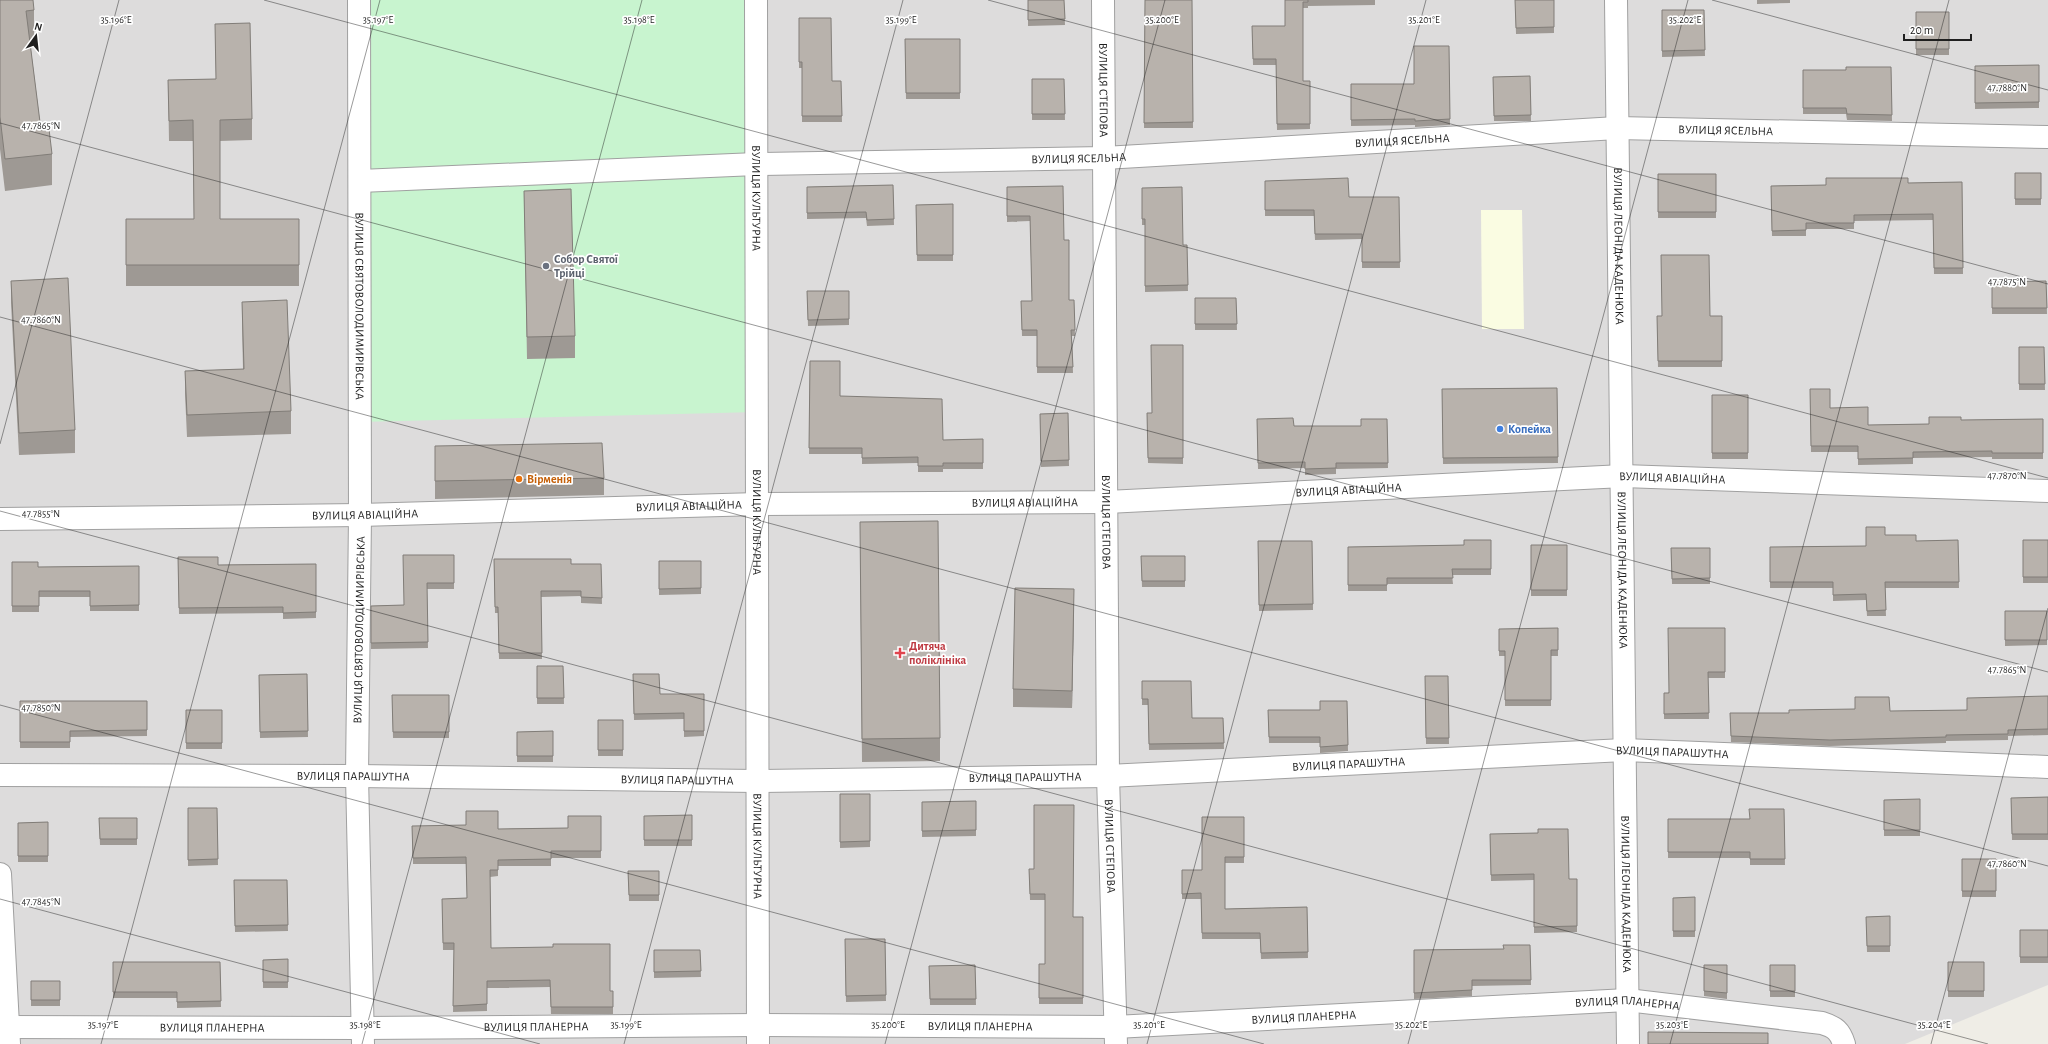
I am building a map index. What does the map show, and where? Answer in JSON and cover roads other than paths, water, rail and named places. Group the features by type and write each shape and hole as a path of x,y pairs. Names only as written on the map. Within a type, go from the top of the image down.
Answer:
{"street":[{"name":"ВУЛИЦЯ СВЯТОВОЛОДИМИРІВСЬКА","path":"359,0 360,515 357,776 363,1036"},
{"name":"ВУЛИЦЯ КУЛЬТУРНА","path":"756,0 758,1034"},
{"name":"ВУЛИЦЯ СТЕПОВА","path":"1103,0 1108,776 1116,1036"},
{"name":"ВУЛИЦЯ ЛЕОНІДА КАДЕНЮКА","path":"1616,0 1623,476 1626,1000 1628,1044"},
{"name":"ВУЛИЦЯ ЯСЕЛЬНА","path":"360,181 756,164 1104,158 1617,128 2048,137"},
{"name":"ВУЛИЦЯ АВІАЦІЙНА","path":"0,518 360,515 758,504 1107,502 1623,476 2048,491"},
{"name":"ВУЛИЦЯ ПАРАШУТНА","path":"0,775 357,776 757,781 1108,776 1624,750 2048,767"},
{"path":"0,874 8,1035"},
{"name":"ВУЛИЦЯ ПЛАНЕРНА","path":"8,1035 363,1036 758,1034 1116,1036 1626,1000 1822,1023 1834,1026 1842,1037 1844,1044"}],"place":[{"name":"Собор Святої Трійці","path":"546,266"},
{"name":"Копейка","path":"1500,429"},
{"name":"Вірменія","path":"519,479"},
{"name":"Дитяча поліклініка","path":"900,653"}]}
